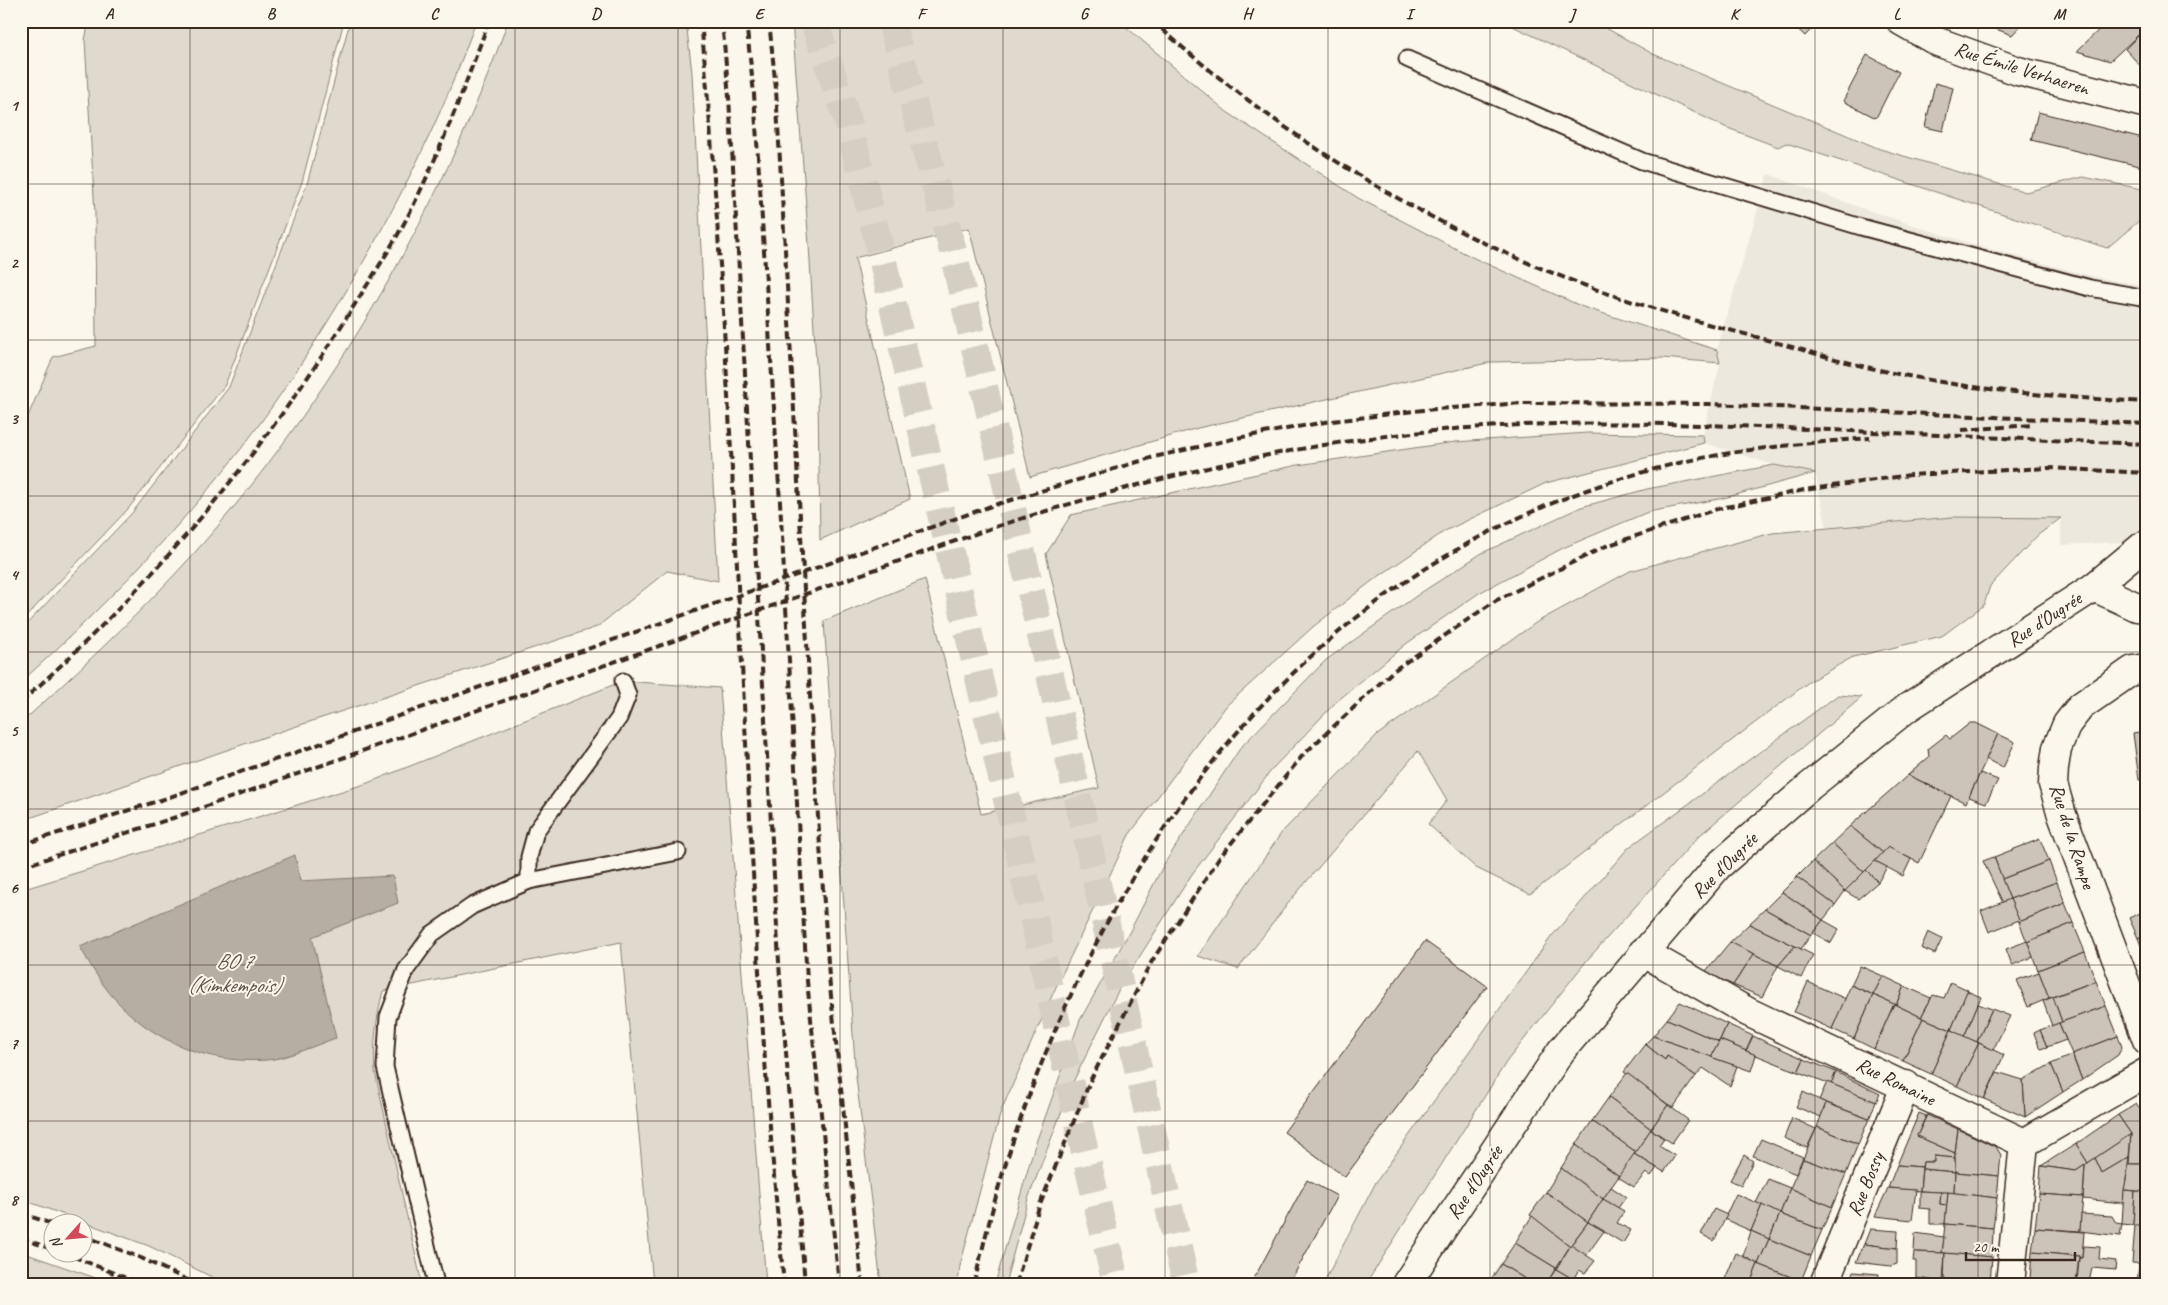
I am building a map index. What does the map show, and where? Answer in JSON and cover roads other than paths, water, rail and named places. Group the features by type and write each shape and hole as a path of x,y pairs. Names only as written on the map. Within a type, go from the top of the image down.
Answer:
{"street":[{"name":"Rue Émile Verhaeren","path":"1901,21 1938,42 2018,71 2147,104"},
{"name":"Rue d'Ougrée","path":"1406,1284 1561,1051 1643,952 1718,866 1818,780 1907,708 2094,587 2143,546"},
{"path":"2094,587 2137,608 2147,608"},
{"name":"Rue de la Rampe","path":"2147,668 2133,670 2081,706 2067,724 2057,748 2053,784 2062,815 2147,1040"},
{"name":"Rue Romaine","path":"1643,952 1748,1012 1906,1085 2024,1144"},
{"path":"2010,1284 2024,1144 2147,1072"},
{"name":"Rue Bossy","path":"1824,1284 1906,1085"}],"lane":[{"path":"1407,59 1642,161 1870,230 2090,288 2147,298"},
{"path":"529,880 529,856 536,831 619,718 628,695 623,681"},
{"path":"436,1284 385,1067 388,1017 406,970 432,934 472,906 529,880 678,852"}],"water":[{"name":"BO 7 (Kimkempois)","path":"295,855 300,881 393,876 398,903 312,937 336,1038 292,1054 267,1060 219,1058 196,1052 154,1032 117,1002 93,970 80,947"}],"tunnel":[{"path":"814,21 849,125 880,249 1020,856 1081,1135 1116,1284"},
{"path":"891,21 951,243 1072,771 1186,1284"}],"railway":[{"path":"21,702 114,614 158,567 240,470 315,366 400,232 425,182 444,137 489,21"},
{"path":"701,21 725,336 759,969 784,1284"},
{"path":"722,21 729,97 780,979 805,1284"},
{"path":"746,21 754,94 781,518 807,981 839,1284"},
{"path":"769,21 776,89 811,714 829,977 862,1284"},
{"path":"1153,21 1202,64 1310,144 1426,214 1486,244 1548,271 1609,294 1666,312 1875,369 1943,382 2001,390 2147,402"},
{"path":"21,845 167,798 991,506 1154,457 1237,438 1325,422 1423,410 1523,403 1712,404 2147,424"},
{"path":"21,867 173,818 995,527 1100,495 1206,468 1260,457 1313,447 1422,432 1525,425 1627,423 2147,444"},
{"path":"1962,430 2032,425"},
{"path":"974,1284 1011,1147 1055,1031 1108,921 1171,818 1245,724 1329,640 1424,569 1532,512 1651,470 1705,457 1760,449 1870,438"},
{"path":"1016,1284 1039,1207 1091,1079 1152,961 1220,857 1303,755 1393,671 1495,601 1606,546 1717,509 1804,490 1910,475 2048,468 2147,473"},
{"path":"21,1213 42,1220"},
{"path":"21,1238 42,1245"},
{"path":"92,1239 141,1258 196,1284"},
{"path":"87,1262 141,1284"}]}
